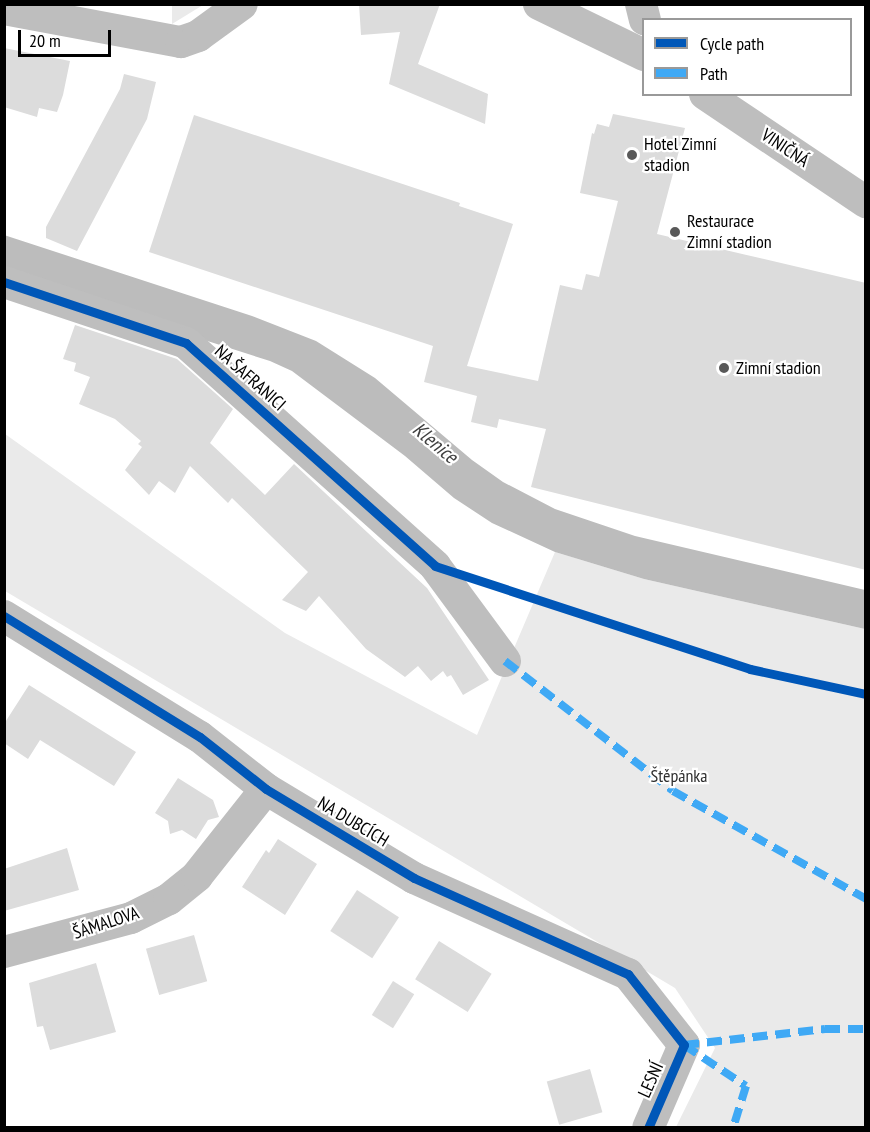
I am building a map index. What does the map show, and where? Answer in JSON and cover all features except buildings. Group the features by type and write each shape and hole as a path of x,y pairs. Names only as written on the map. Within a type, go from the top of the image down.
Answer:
{"street":[{"path":"4,9 181,42 198,36 242,4"},
{"path":"539,4 642,54"},
{"name":"VINIČNÁ","path":"708,96 866,202"},
{"name":"NA ŠAFRANICI","path":"4,282 186,343 435,566 505,661"},
{"name":"NA DUBCÍCH","path":"4,616 200,737 266,789 414,878 628,974 684,1045"},
{"name":"ŠÁMALOVA","path":"4,952 131,918 169,899 197,876 266,789"},
{"name":"LESNÍ","path":"648,1128 684,1045"}],"green space":[{"path":"173,4 203,5 172,24"},
{"name":"Štěpánka","path":"5,434 285,633 477,735 555,552 644,579 865,629 865,1127 676,1127 715,1048 675,988 5,591"}],"water":[{"name":"Klenice","path":"4,235 252,316 316,341 375,378 472,460 503,482 555,509 635,536 865,590 865,629 644,579 555,552 492,523 454,498 405,456 292,371 270,361 101,307 5,271"}],"marked path":[{"path":"505,661 673,791 866,899"},
{"path":"684,1045 825,1029 866,1029"},
{"path":"684,1045 746,1086 733,1128"}],"cycle path":[{"path":"4,282 186,343 435,566 750,669 866,694"},
{"path":"4,616 200,737 266,789 414,878 628,974 684,1045 648,1128"}],"place":[{"name":"Hotel Zimní stadion","path":"632,155"},
{"name":"Restaurace Zimní stadion","path":"675,232"},
{"name":"Zimní stadion","path":"724,368"}]}
